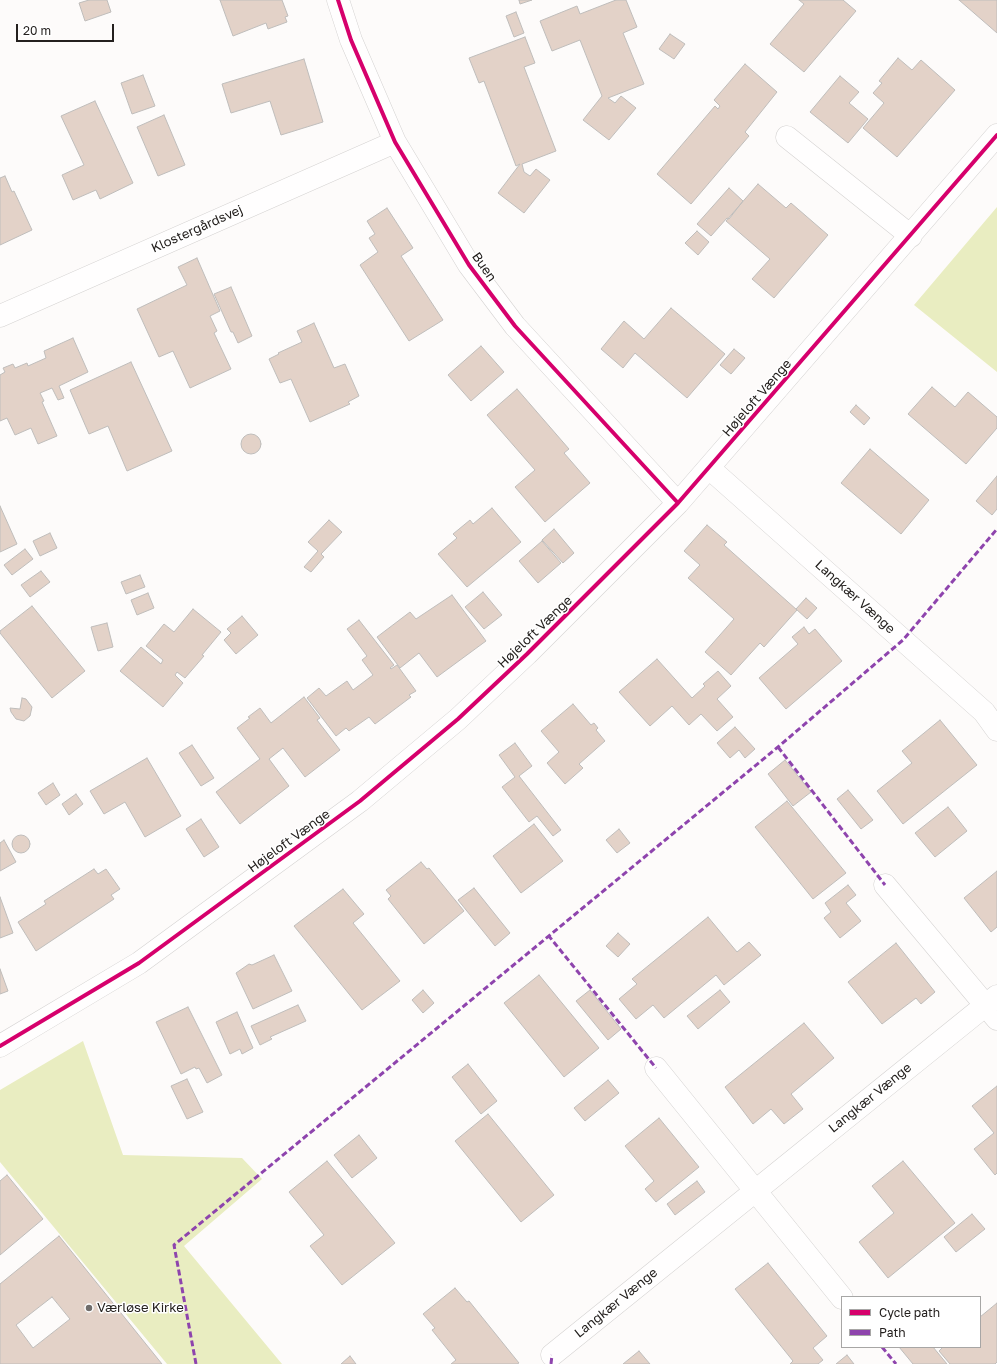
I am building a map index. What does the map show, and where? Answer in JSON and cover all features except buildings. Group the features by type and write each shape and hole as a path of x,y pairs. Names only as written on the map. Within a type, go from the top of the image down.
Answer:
{"street":[{"name":"Buen","path":"338,0 350,40 395,142 469,265 515,326 678,503"},
{"name":"Højeloft Vænge","path":"0,1046 139,963 360,801 458,719 527,654 678,503 997,135"},
{"path":"787,137 911,236"},
{"name":"Klostergårdsvej","path":"0,316 395,142"},
{"name":"Langkær Vænge","path":"709,468 984,712 997,730"},
{"name":"Langkær Vænge","path":"552,1355 755,1191 993,1007 886,885"},
{"path":"656,1068 841,1297"}],"green space":[{"path":"997,207 997,372 914,305"},
{"path":"83,1041 123,1155 242,1158 262,1179 184,1246 282,1364 167,1364 0,1162 0,1090"}],"marked path":[{"path":"196,1364 174,1245 778,747 903,640 997,529"},
{"path":"778,747 885,885"},
{"path":"548,935 656,1068"},
{"path":"883,1348 896,1364"},
{"path":"551,1364 552,1355"}],"cycle path":[{"path":"338,0 351,40 395,142 469,265 515,326 678,503"},
{"path":"0,1046 139,963 360,801 458,719 527,654 678,503 997,135"}],"place":[{"name":"Værløse Kirke","path":"89,1308"}]}
